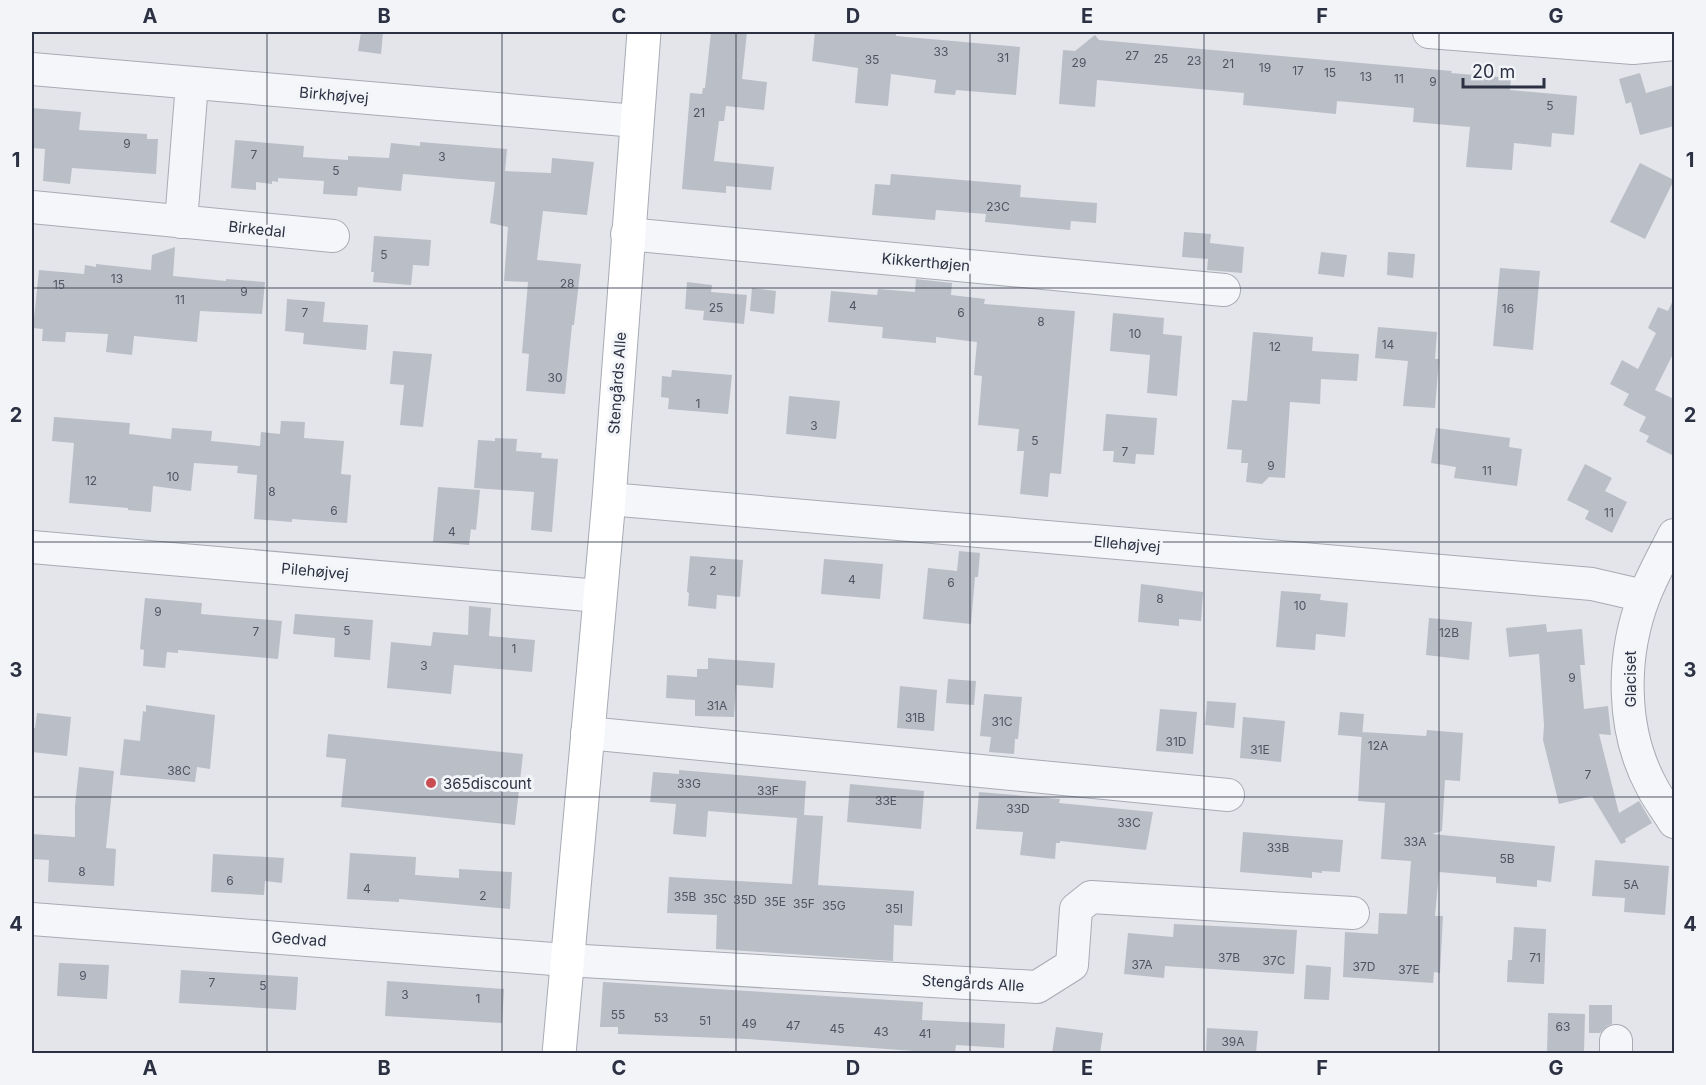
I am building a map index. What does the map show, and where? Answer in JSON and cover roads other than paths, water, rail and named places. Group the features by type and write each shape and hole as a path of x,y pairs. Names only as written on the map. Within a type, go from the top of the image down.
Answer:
{"street":[{"name":"Stengårds Alle","path":"559,1053 609,499 627,234 644,32"},
{"path":"1429,32 1633,48 1674,44"},
{"name":"Birkhøjvej","path":"32,69 636,121"},
{"path":"181,222 192,83"},
{"name":"Birkedal","path":"32,207 333,236"},
{"name":"Kikkerthøjen","path":"627,234 1224,290"},
{"name":"Ellehøjvej","path":"609,499 1593,584 1644,596"},
{"name":"Glaciset","path":"1674,535 1644,596 1630,643 1627,692 1634,741 1652,787 1674,822"},
{"name":"Pilehøjvej","path":"32,547 599,596"},
{"path":"587,733 1228,795"},
{"name":"Stengårds Alle","path":"566,960 1037,987 1072,965 1076,909 1091,897 1353,914"},
{"name":"Gedvad","path":"32,919 566,960"}],"place":[{"name":"365discount","path":"431,783"}]}
